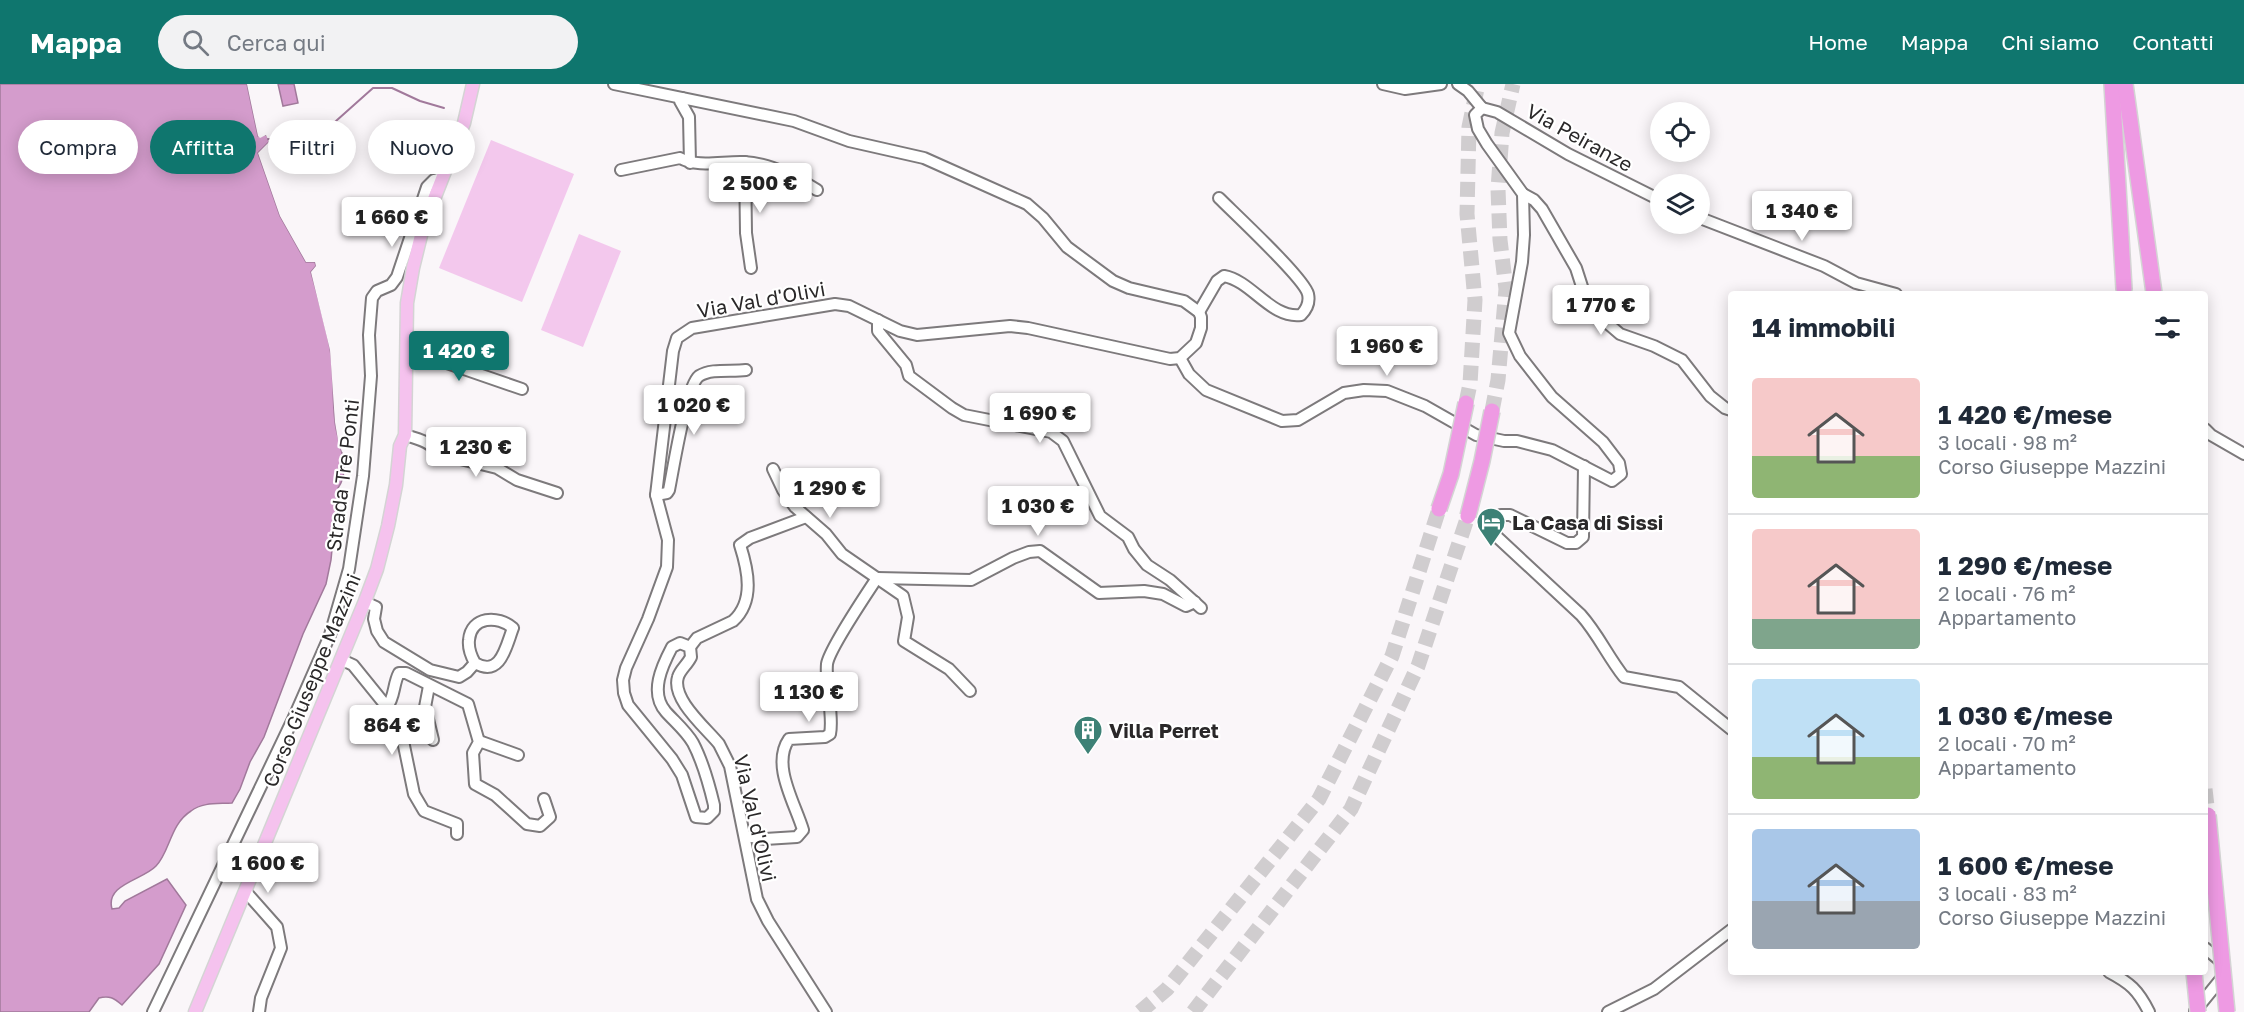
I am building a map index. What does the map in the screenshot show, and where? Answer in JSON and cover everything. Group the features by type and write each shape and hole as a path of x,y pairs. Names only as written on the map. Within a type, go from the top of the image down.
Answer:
{"highway":[{"path":"2112,84 2124,289"},
{"path":"2125,84 2154,291"},
{"path":"1439,508 1451,474 1466,403"},
{"path":"1468,516 1492,411"},
{"path":"2208,815 2228,1012"},
{"path":"2194,975 2196,1012"}],"main road":[{"name":"Corso Giuseppe Mazzini","path":"195,1012 342,660 377,569 396,485 400,446 405,435 407,303 413,268 423,227 464,123 472,84"}],"street":[{"path":"614,84 794,122 849,141 924,158 1027,204 1043,218 1067,247 1113,281 1129,288 1184,301 1198,312 1202,322 1200,336 1192,348 1180,358 1189,374 1206,390 1282,421 1298,420 1344,393 1364,390 1387,391 1425,406 1476,435 1534,444 1552,450 1612,482 1621,474 1618,463 1603,442 1552,397 1520,356 1509,333 1522,262 1523,194"},
{"path":"1383,84 1406,89 1441,84"},
{"path":"1458,84 1468,91 1482,108 1475,115 1478,129 1523,194 1534,200 1542,209 1576,268 1587,302 1620,334 1654,346 1682,360 1710,396 1728,409"},
{"path":"682,98 680,101 689,117 690,164"},
{"name":"Via Peiranze","path":"1482,108 1497,112 1568,154 1650,195"},
{"path":"621,171 680,158 690,164 745,162 759,164 795,176 817,190"},
{"path":"745,162 746,233 751,268"},
{"name":"Strada Tre Ponti","path":"153,1012 294,717 330,635 349,569 363,476 371,376 369,335 372,298 377,291 391,285 397,277 427,187 434,180 441,179"},
{"path":"1198,312 1217,281 1224,276 1237,280 1288,315 1301,315 1308,304 1307,291 1290,270 1219,198"},
{"path":"1710,222 1824,266 1856,283 1885,291"},
{"name":"Via Val d'Olivi","path":"826,1012 761,909 754,886 730,766 719,744 683,703 677,690 678,676 691,657 690,647 680,643 672,647 663,668 658,690 664,709 692,743 705,775 714,804 714,811 707,818 696,817 682,775 672,759 628,705 624,693 623,680 626,668 648,619 667,567 668,540 656,495 673,351 677,338 692,328 835,304 849,306 900,331 917,335 1010,326 1163,357 1180,358"},
{"path":"877,578 971,580 1013,558 1040,551 1100,593 1144,591 1163,594 1186,606 1198,605 1170,580 1147,565 1128,537 1100,516 1064,441 1051,432 964,415 952,408 909,376 906,365 878,331 878,320"},
{"path":"406,349 522,389"},
{"path":"656,495 667,493 669,490 681,430 695,380 700,375 714,372 746,370"},
{"path":"2208,432 2244,454"},
{"path":"405,435 430,445 435,448 436,453 497,468 517,480 557,493"},
{"path":"1584,466 1583,537 1576,543 1567,543 1510,515 1500,515 1495,520 1493,527 1496,536 1587,622 1624,677 1679,687 1728,727"},
{"path":"773,469 783,490 842,554 903,596 908,617 904,641 949,669 970,691"},
{"path":"690,647 697,638 733,621 745,602 749,577 740,545 750,538 806,517"},
{"path":"745,836 765,839 797,837 802,830 785,780 782,756 784,747 789,739 825,737 830,734 832,726 827,698 827,661 877,578"},
{"path":"365,602 376,607 374,619 376,631 384,642 430,670 459,677 475,663"},
{"path":"493,618 513,628 501,661 493,666 480,666 475,663 469,651 469,640 471,631 484,619 493,618"},
{"path":"342,660 352,665 387,707 402,736 414,795 424,811 457,824 457,834"},
{"path":"387,707 392,700 395,681 399,673 406,673 468,704 479,741 473,753 475,784 495,795 527,824 540,826 550,817 544,799"},
{"path":"429,686 424,707 433,740"},
{"path":"479,741 518,756"},
{"path":"246,892 277,927 281,948 261,998 258,1012"},
{"path":"1608,1012 1654,988 1728,932"},
{"path":"2196,1012 2230,968 2208,950"},
{"path":"2115,975 2128,982 2140,994 2149,1012"}],"shaded area":[{"path":"0,84 247,84 255,120 150,120 150,174 256,174 256,127 258,136 267,135 268,143 258,153 280,216 306,262 315,262 316,266 311,272 330,348 335,422 344,472 338,488 331,560 326,584 303,634 264,737 232,803 210,804 191,811 174,830 156,866 126,883 114,894 111,901 112,909 119,908 125,901 167,879 186,905 159,964 122,1005 111,998 103,997 99,998 89,1012 0,1012"},
{"path":"278,84 294,84 298,103 283,106"},
{"path":"491,140 574,174 522,302 439,268"},
{"path":"579,234 621,251 583,347 541,330"}],"pier":[{"path":"247,84 250,84 260,134 268,132 268,140 266,135 260,138 258,136"},
{"path":"268,143 261,153 283,214 308,259 316,259 319,265 315,272 333,349 338,421 345,451 342,452 335,422 330,350 311,272 316,266 315,262 306,262 280,216 258,153"}],"waterway":[{"path":"337,120 373,88 392,88 420,101 444,108"}],"tunnel":[{"path":"1466,403 1470,384 1475,300 1467,214 1469,127 1478,84"},
{"path":"1492,411 1498,380 1506,289 1500,240 1498,189 1502,133 1513,84"},
{"path":"1140,1012 1167,989 1319,799 1392,656 1439,509"},
{"path":"1193,1012 1351,809 1418,666 1468,516"}],"place":[{"name":"La Casa di Sissi","path":"1491,548"},
{"name":"Villa Perret","path":"1088,756"}]}
